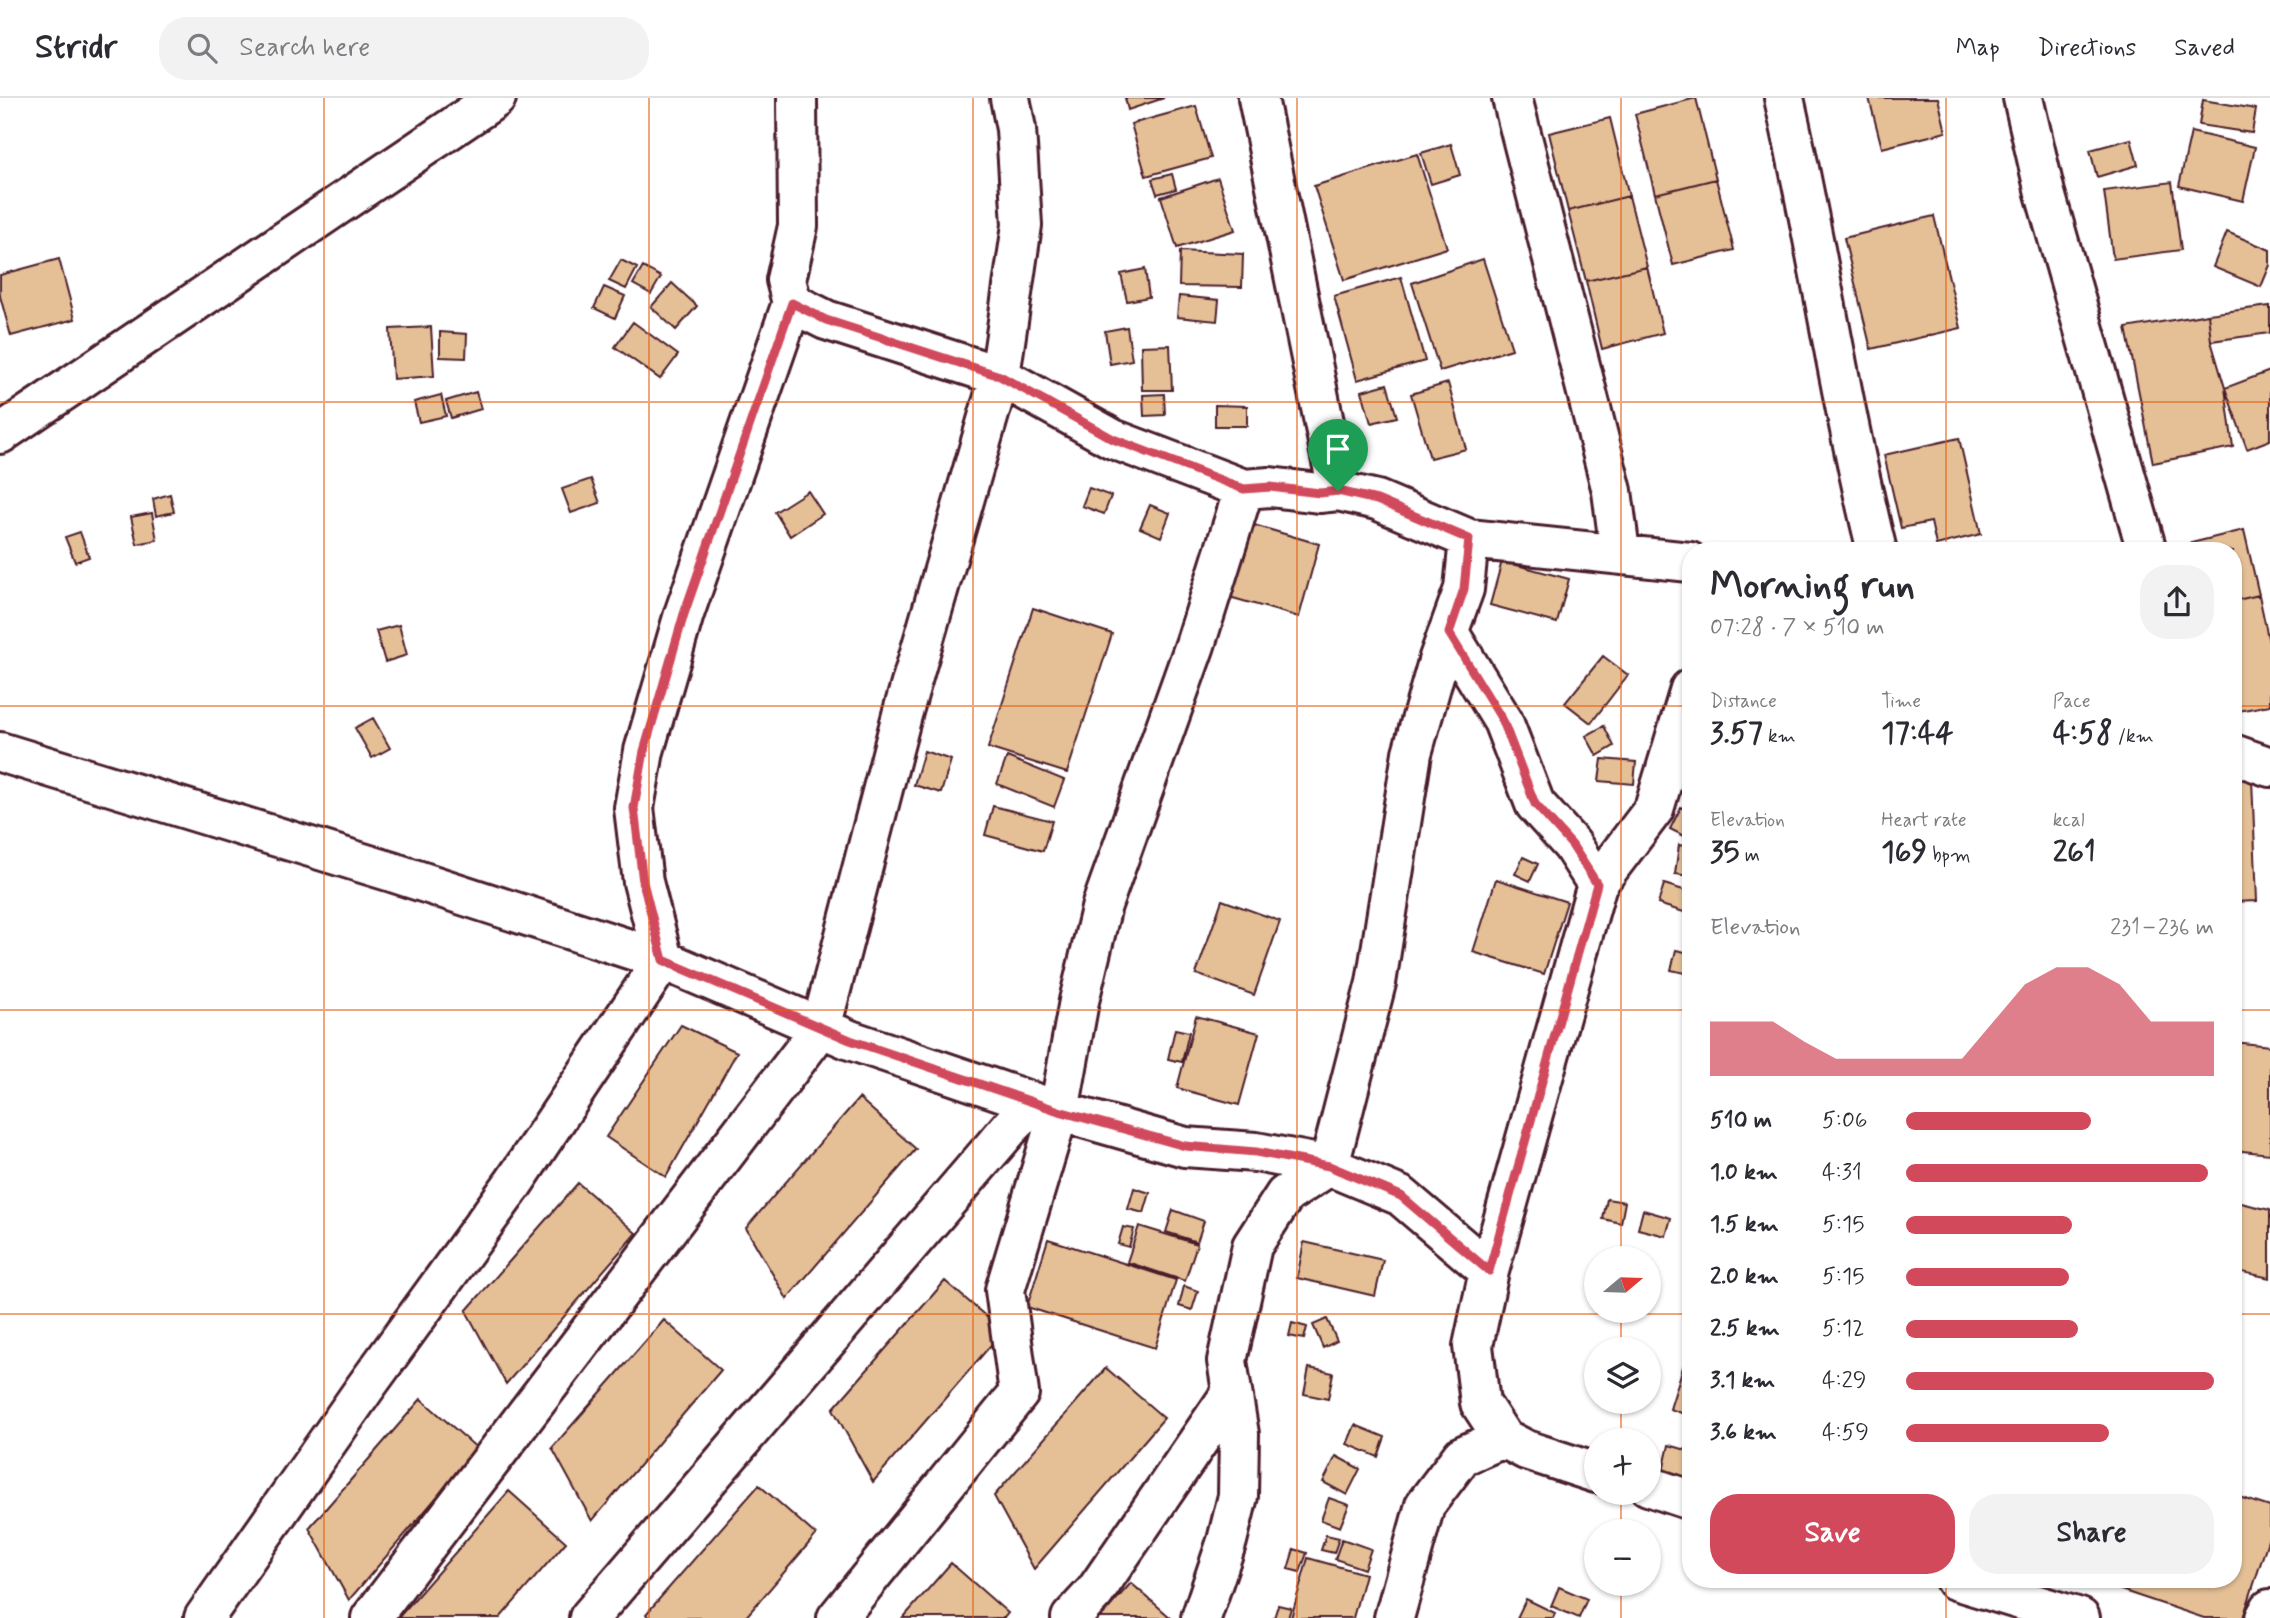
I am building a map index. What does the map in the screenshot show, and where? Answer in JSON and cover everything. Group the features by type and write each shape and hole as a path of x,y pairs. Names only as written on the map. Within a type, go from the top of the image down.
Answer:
{"street":[{"path":"0,434 496,98"},
{"path":"204,1618 365,1388 513,1184 663,960 643,882 634,808 644,751 684,614 792,303 786,280 798,226 797,98"},
{"path":"371,1618 821,1028 902,715 1000,376 1023,225 1016,129 1010,98"},
{"path":"1258,98 1338,491"},
{"path":"1512,98 1612,491 1620,552"},
{"path":"1784,98 1809,208 1860,481 1875,542"},
{"path":"2022,98 2045,193 2144,542"},
{"path":"792,303 826,320 1000,376 1113,439 1244,489 1270,487 1320,493 1338,491 1392,505 1469,539 1620,552 1682,561"},
{"path":"837,1618 1019,1393 1006,1290 1045,1106 1079,1001 1102,905 1195,645 1244,489"},
{"path":"1201,1618 1227,1541 1238,1496 1239,1434 1227,1361 1252,1246 1285,1195 1329,1166 1376,983 1412,753 1464,589 1469,539"},
{"path":"1449,633 1503,721 1535,804 1572,845 1597,884"},
{"path":"1584,1469 1526,1450 1503,1438 1480,1403 1474,1346 1489,1271 1597,884 1654,810 1682,716"},
{"path":"0,752 392,872 663,960 821,1028 1045,1106 1185,1146 1256,1152 1329,1166 1401,1196 1489,1271"},
{"path":"2242,757 2270,767"},
{"path":"589,1618 1045,1106"},
{"path":"1071,1618 1095,1592 1232,1392"},
{"path":"1394,1618 1426,1505 1462,1456 1503,1438"},
{"path":"1661,1490 1682,1497"},
{"path":"1981,1588 2080,1618"},
{"path":"2265,1618 2270,1609"}],"building":[{"path":"1125,98 1164,98 1128,110"},
{"path":"1696,98 1716,179 1655,194 1635,114"},
{"path":"1869,98 1938,98 1946,132 1882,148"},
{"path":"2203,100 2256,109 2252,133 2199,125"},
{"path":"1196,106 1211,158 1146,176 1131,124"},
{"path":"1610,118 1629,196 1568,211 1549,133"},
{"path":"2191,132 2255,147 2243,201 2179,186"},
{"path":"2131,139 2138,165 2097,177 2090,150"},
{"path":"1451,144 1460,175 1431,184 1421,153"},
{"path":"1417,154 1447,248 1344,280 1314,186"},
{"path":"1172,174 1176,189 1157,194 1152,179"},
{"path":"1218,178 1235,230 1177,248 1161,197"},
{"path":"1716,179 1734,250 1673,265 1655,194"},
{"path":"2172,182 2181,250 2113,259 2104,191"},
{"path":"1629,196 1647,267 1586,281 1568,211"},
{"path":"1934,216 1961,328 1871,349 1844,238"},
{"path":"2227,232 2270,250 2270,265 2261,287 2213,267"},
{"path":"1180,251 1243,254 1242,287 1179,286"},
{"path":"59,259 75,319 11,336 0,296 0,275"},
{"path":"1483,259 1512,349 1440,371 1412,283"},
{"path":"621,260 637,268 626,289 609,281"},
{"path":"643,267 661,277 651,294 633,284"},
{"path":"1647,267 1663,333 1602,349 1586,281"},
{"path":"1145,269 1149,297 1127,301 1121,274"},
{"path":"1401,277 1425,361 1357,380 1334,296"},
{"path":"672,283 697,306 676,330 651,307"},
{"path":"604,287 625,296 615,318 594,308"},
{"path":"1179,296 1219,300 1217,321 1177,317"},
{"path":"2270,306 2270,333 2211,341 2208,314"},
{"path":"2208,314 2211,341 2225,388 2233,447 2153,463 2126,328"},
{"path":"633,322 678,355 660,379 615,347"},
{"path":"431,327 434,376 393,379 390,329"},
{"path":"1127,327 1132,360 1110,364 1105,331"},
{"path":"440,332 467,334 466,358 440,357"},
{"path":"1170,345 1172,390 1142,390 1141,346"},
{"path":"2270,371 2270,440 2247,449 2225,388"},
{"path":"1448,383 1466,449 1430,458 1411,394"},
{"path":"1387,384 1397,417 1371,423 1362,391"},
{"path":"476,392 481,409 451,418 446,401"},
{"path":"1164,394 1165,415 1144,416 1143,395"},
{"path":"441,395 446,416 419,422 414,402"},
{"path":"1215,405 1247,406 1247,426 1215,426"},
{"path":"1959,438 1981,534 1948,542 1935,542 1931,522 1901,528 1884,455"},
{"path":"591,479 600,503 571,513 562,489"},
{"path":"1089,488 1111,496 1104,514 1082,506"},
{"path":"808,491 823,514 790,536 775,512"},
{"path":"170,494 174,512 156,516 153,499"},
{"path":"1150,505 1170,513 1161,537 1140,528"},
{"path":"152,513 157,540 137,544 131,517"},
{"path":"1247,523 1319,544 1299,617 1226,596"},
{"path":"2244,530 2259,595 2242,599 2242,542 2195,542"},
{"path":"80,532 89,557 75,562 65,537"},
{"path":"1502,561 1569,579 1557,623 1490,605"},
{"path":"2259,595 2270,647 2270,705 2242,710 2242,599"},
{"path":"1033,608 1112,634 1067,773 988,748"},
{"path":"399,625 407,655 385,662 376,631"},
{"path":"1603,656 1628,675 1591,723 1565,703"},
{"path":"373,718 390,748 372,758 355,728"},
{"path":"1604,726 1614,746 1597,756 1586,736"},
{"path":"924,751 951,760 941,793 914,785"},
{"path":"1007,757 1064,780 1054,807 997,784"},
{"path":"1602,759 1636,762 1634,784 1599,781"},
{"path":"2252,779 2257,901 2242,902 2242,780"},
{"path":"993,806 1052,821 1043,851 985,835"},
{"path":"1681,807 1682,835 1670,829"},
{"path":"1679,845 1682,846 1682,875 1675,874"},
{"path":"1523,857 1538,864 1530,881 1515,874"},
{"path":"1496,879 1567,902 1544,974 1473,952"},
{"path":"1664,884 1682,890 1682,912 1658,904"},
{"path":"1222,900 1280,921 1254,995 1196,974"},
{"path":"1676,950 1682,951 1682,972 1671,970"},
{"path":"1196,1016 1259,1033 1239,1105 1177,1088"},
{"path":"681,1025 737,1052 666,1177 606,1137"},
{"path":"1175,1029 1189,1032 1182,1062 1168,1059"},
{"path":"2242,1043 2270,1046 2270,1154 2242,1151"},
{"path":"859,1098 916,1149 787,1299 746,1228"},
{"path":"578,1183 636,1233 506,1384 466,1311"},
{"path":"1134,1188 1150,1193 1144,1213 1128,1209"},
{"path":"1607,1199 1625,1202 1621,1223 1603,1219"},
{"path":"2242,1203 2270,1210 2270,1278 2242,1272"},
{"path":"1173,1210 1204,1221 1197,1242 1166,1232"},
{"path":"1643,1210 1671,1218 1666,1236 1638,1229"},
{"path":"1139,1226 1197,1244 1185,1281 1127,1262"},
{"path":"1123,1227 1134,1229 1129,1247 1118,1244"},
{"path":"1048,1239 1176,1280 1155,1348 1027,1307"},
{"path":"1304,1242 1383,1260 1375,1296 1297,1278"},
{"path":"945,1281 1003,1331 873,1482 833,1409"},
{"path":"1184,1286 1198,1291 1192,1310 1179,1306"},
{"path":"1327,1319 1337,1341 1323,1348 1313,1325"},
{"path":"664,1320 721,1370 592,1521 552,1448"},
{"path":"1292,1323 1307,1327 1304,1339 1289,1336"},
{"path":"1106,1368 1164,1418 1034,1569 994,1496"},
{"path":"1309,1368 1333,1373 1328,1399 1304,1394"},
{"path":"1682,1370 1682,1413 1670,1409"},
{"path":"421,1399 478,1449 349,1600 309,1528"},
{"path":"1355,1425 1385,1437 1378,1457 1347,1444"},
{"path":"1669,1445 1682,1449 1682,1476 1663,1471"},
{"path":"1336,1456 1360,1469 1347,1495 1323,1482"},
{"path":"759,1485 816,1535 745,1618 649,1618 646,1614"},
{"path":"509,1491 566,1542 500,1618 398,1618"},
{"path":"1329,1498 1349,1505 1340,1527 1321,1520"},
{"path":"2242,1498 2270,1507 2270,1534 2243,1618 2204,1618 2115,1588 2242,1588"},
{"path":"1326,1535 1339,1538 1334,1553 1321,1550"},
{"path":"1342,1539 1371,1549 1364,1569 1335,1559"},
{"path":"1294,1549 1307,1553 1300,1572 1288,1569"},
{"path":"1308,1558 1365,1574 1353,1618 1291,1618"},
{"path":"951,1563 1008,1613 1004,1618 903,1618"},
{"path":"1131,1583 1171,1618 1100,1618"},
{"path":"1559,1587 1587,1599 1579,1618 1551,1606"},
{"path":"1526,1599 1555,1613 1553,1618 1517,1618"},
{"path":"1278,1605 1291,1608 1288,1618 1274,1618"}],"route":[{"path":"792,303 826,320 1000,376 1113,439 1244,489 1270,487 1320,493 1338,491 1392,505 1469,539 1464,589 1449,633 1503,721 1535,804 1572,845 1597,884 1570,971 1489,1271 1442,1228 1401,1196 1329,1166 1256,1152 1185,1146 1059,1111 850,1040 663,960 643,882 634,808 644,751 684,614 792,303"}]}
